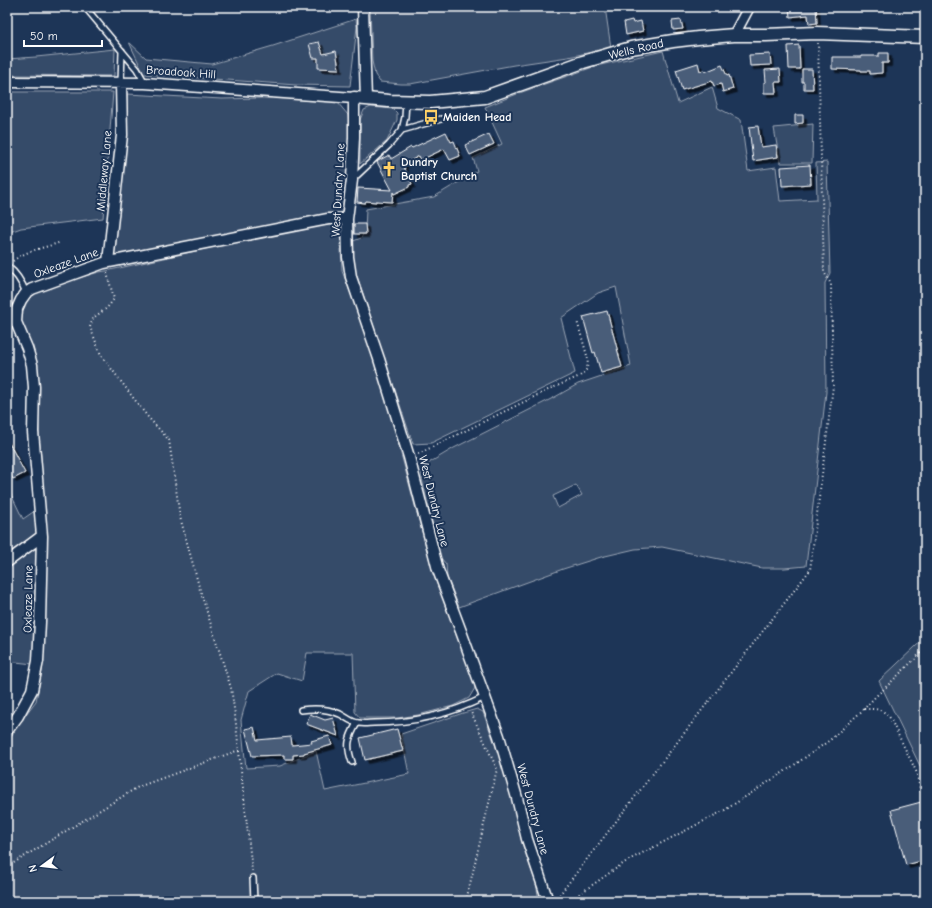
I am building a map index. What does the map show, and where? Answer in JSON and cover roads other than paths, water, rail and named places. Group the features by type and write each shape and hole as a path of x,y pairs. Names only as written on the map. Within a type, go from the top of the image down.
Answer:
{"street":[{"path":"363,7 366,99"},
{"path":"734,35 749,7"},
{"name":"Wells Road","path":"354,98 389,102 430,102 485,97 583,62 631,48 673,41 734,35 817,33 925,37"},
{"name":"Broadoak Hill","path":"7,82 145,83 354,98"},
{"name":"Middleway Lane","path":"106,262 122,135 121,82"},
{"name":"West Dundry Lane","path":"354,98 352,180 347,219 348,258 351,277 379,359 409,457 438,570 499,736 527,839 548,901"},
{"name":"Oxleaze Lane","path":"7,731 18,716 32,690 38,661 40,622 42,536 33,432 34,387 32,365 27,348 16,322 17,309 21,300 26,293 32,289 106,262 328,219 347,219"},
{"path":"7,562 42,536"}],"lane":[{"path":"85,7 137,69 145,83"},
{"path":"121,82 122,51"},
{"path":"352,180 389,145 402,130 406,102"},
{"path":"402,130 441,119"},
{"path":"7,266 22,282 26,293"},
{"path":"301,710 312,708 324,709 340,714 357,723 401,722 445,713 485,697"},
{"path":"352,762 348,745 350,734 357,723"},
{"path":"253,878 254,901"}],"place":[{"name":"Maiden Head","path":"431,117"},
{"name":"Dundry Baptist Church","path":"389,169"}]}
